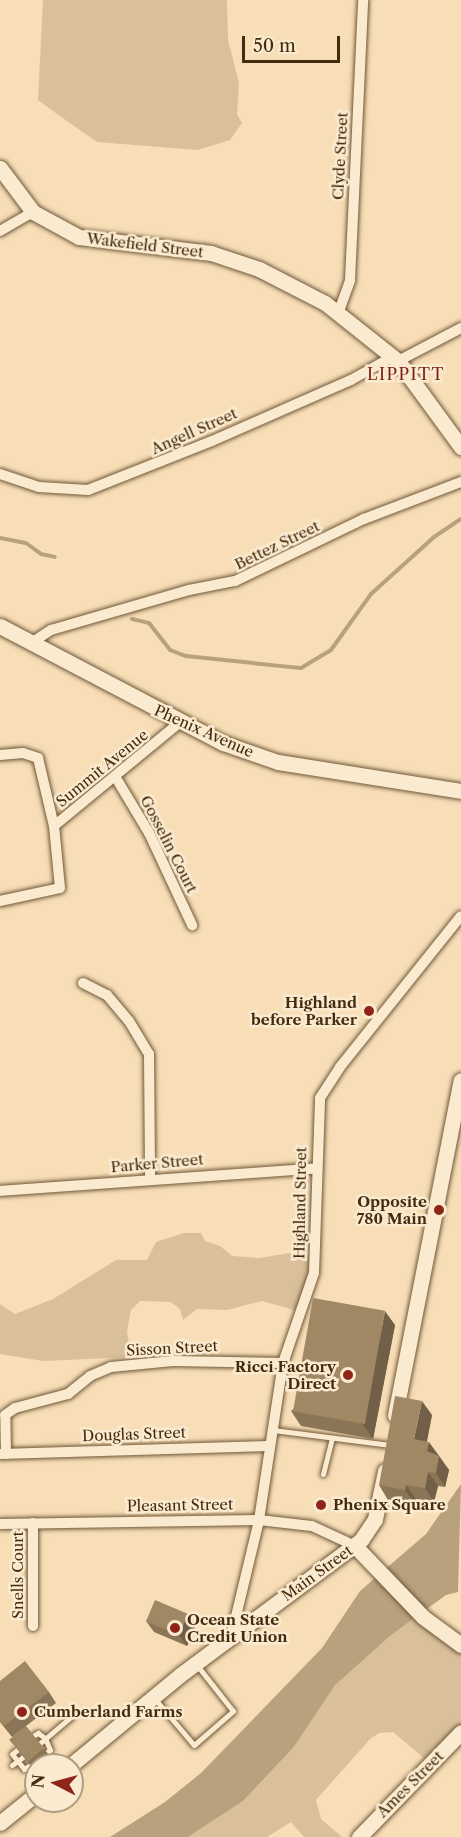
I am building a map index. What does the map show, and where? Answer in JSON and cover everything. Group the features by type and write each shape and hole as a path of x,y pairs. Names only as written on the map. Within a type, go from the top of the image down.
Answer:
{"main road":[{"name":"Wakefield Street","path":"0,168 33,212 79,237 195,249 228,258 301,289 339,311 395,359 461,447"},
{"name":"Phenix Avenue","path":"0,626 180,722 278,762 461,791"},
{"name":"Main Street","path":"84,1754 195,1663 355,1546 375,1519 461,1080"},
{"path":"355,1546 370,1565 423,1617 461,1645"},
{"name":"Ames Street","path":"358,1837 461,1732"},
{"path":"0,1823 24,1804"}],"street":[{"name":"Clyde Street","path":"339,311 350,280 363,0"},
{"path":"0,231 33,212"},
{"name":"Angell Street","path":"0,474 39,488 88,490 212,441 351,380 461,328"},
{"name":"Bettez Street","path":"33,642 51,630 189,590 235,581 364,519 461,482"},
{"name":"Summit Avenue","path":"0,901 60,888 54,826 116,778 180,722"},
{"path":"0,756 22,753 38,758 54,826"},
{"name":"Gosselin Court","path":"116,778 149,833 192,925"},
{"name":"Highland Street","path":"231,1637 259,1520 283,1363 314,1273 317,1108 324,1088 461,916"},
{"path":"82,983 107,995 129,1021 149,1054 150,1179"},
{"name":"Parker Street","path":"0,1191 317,1168"},
{"name":"Sisson Street","path":"3,1454 5,1415 15,1408 68,1394 90,1376 111,1367 184,1361 283,1363"},
{"name":"Douglas Street","path":"3,1454 269,1446"},
{"name":"Pleasant Street","path":"0,1524 259,1520 312,1526 355,1546"},
{"name":"Snells Court","path":"33,1523 33,1626"}],"lane":[{"path":"271,1430 390,1445"},
{"path":"322,1474 332,1438"},
{"path":"153,1697 194,1745 233,1711 195,1663"},
{"path":"39,1744 72,1716"},
{"path":"33,1736 38,1733 45,1738 50,1750 47,1752"},
{"path":"17,1750 12,1754 21,1759 24,1769"},
{"path":"12,1766 21,1759"}],"shaded area":[{"path":"43,0 227,0 228,40 239,83 237,114 242,123 230,140 198,150 97,142 38,100"},
{"path":"184,1233 201,1233 205,1241 220,1246 232,1256 259,1258 290,1253 314,1256 298,1311 262,1301 227,1310 197,1309 183,1320 180,1309 171,1302 140,1301 131,1310 127,1331 131,1357 43,1361 0,1354 0,1304 15,1314 53,1299 116,1260 147,1260 156,1242"},
{"path":"461,1484 458,1592 446,1595 391,1635 335,1685 293,1748 243,1801 188,1837 110,1837 165,1802 201,1773 322,1648 360,1591 426,1534"},
{"path":"418,1616 461,1645 461,1730 429,1762 393,1732 379,1733 370,1739 316,1800 321,1819 342,1837 304,1837 291,1822 267,1837 188,1837 243,1801 293,1748 318,1706 358,1656"}],"building":[{"name":"Ricci Factory Direct","path":"313,1298 385,1311 365,1424 293,1411"},
{"path":"395,1396 422,1401 414,1439 429,1442 427,1451 439,1456 436,1473 428,1472 425,1488 406,1485 405,1490 379,1485"},
{"path":"155,1600 188,1614 179,1635 146,1621"},
{"name":"Cumberland Farms","path":"25,1661 49,1692 4,1726 0,1721 0,1681"},
{"path":"25,1726 44,1748 38,1753 24,1753 24,1757 9,1740"}],"waterway":[{"path":"132,619 149,623 170,650 186,656 301,668 331,650 371,594 434,537 461,519"},
{"path":"0,538 26,543 41,554 55,557"}],"place":[{"name":"Highland before Parker","path":"369,1011"},
{"name":"Opposite 780 Main","path":"439,1210"},
{"name":"Ricci Factory Direct","path":"348,1375"},
{"name":"Phenix Square","path":"321,1505"},
{"name":"Ocean State Credit Union","path":"175,1628"},
{"name":"Cumberland Farms","path":"22,1712"}],"district":[{"name":"LIPPITT","path":"406,374"}]}
